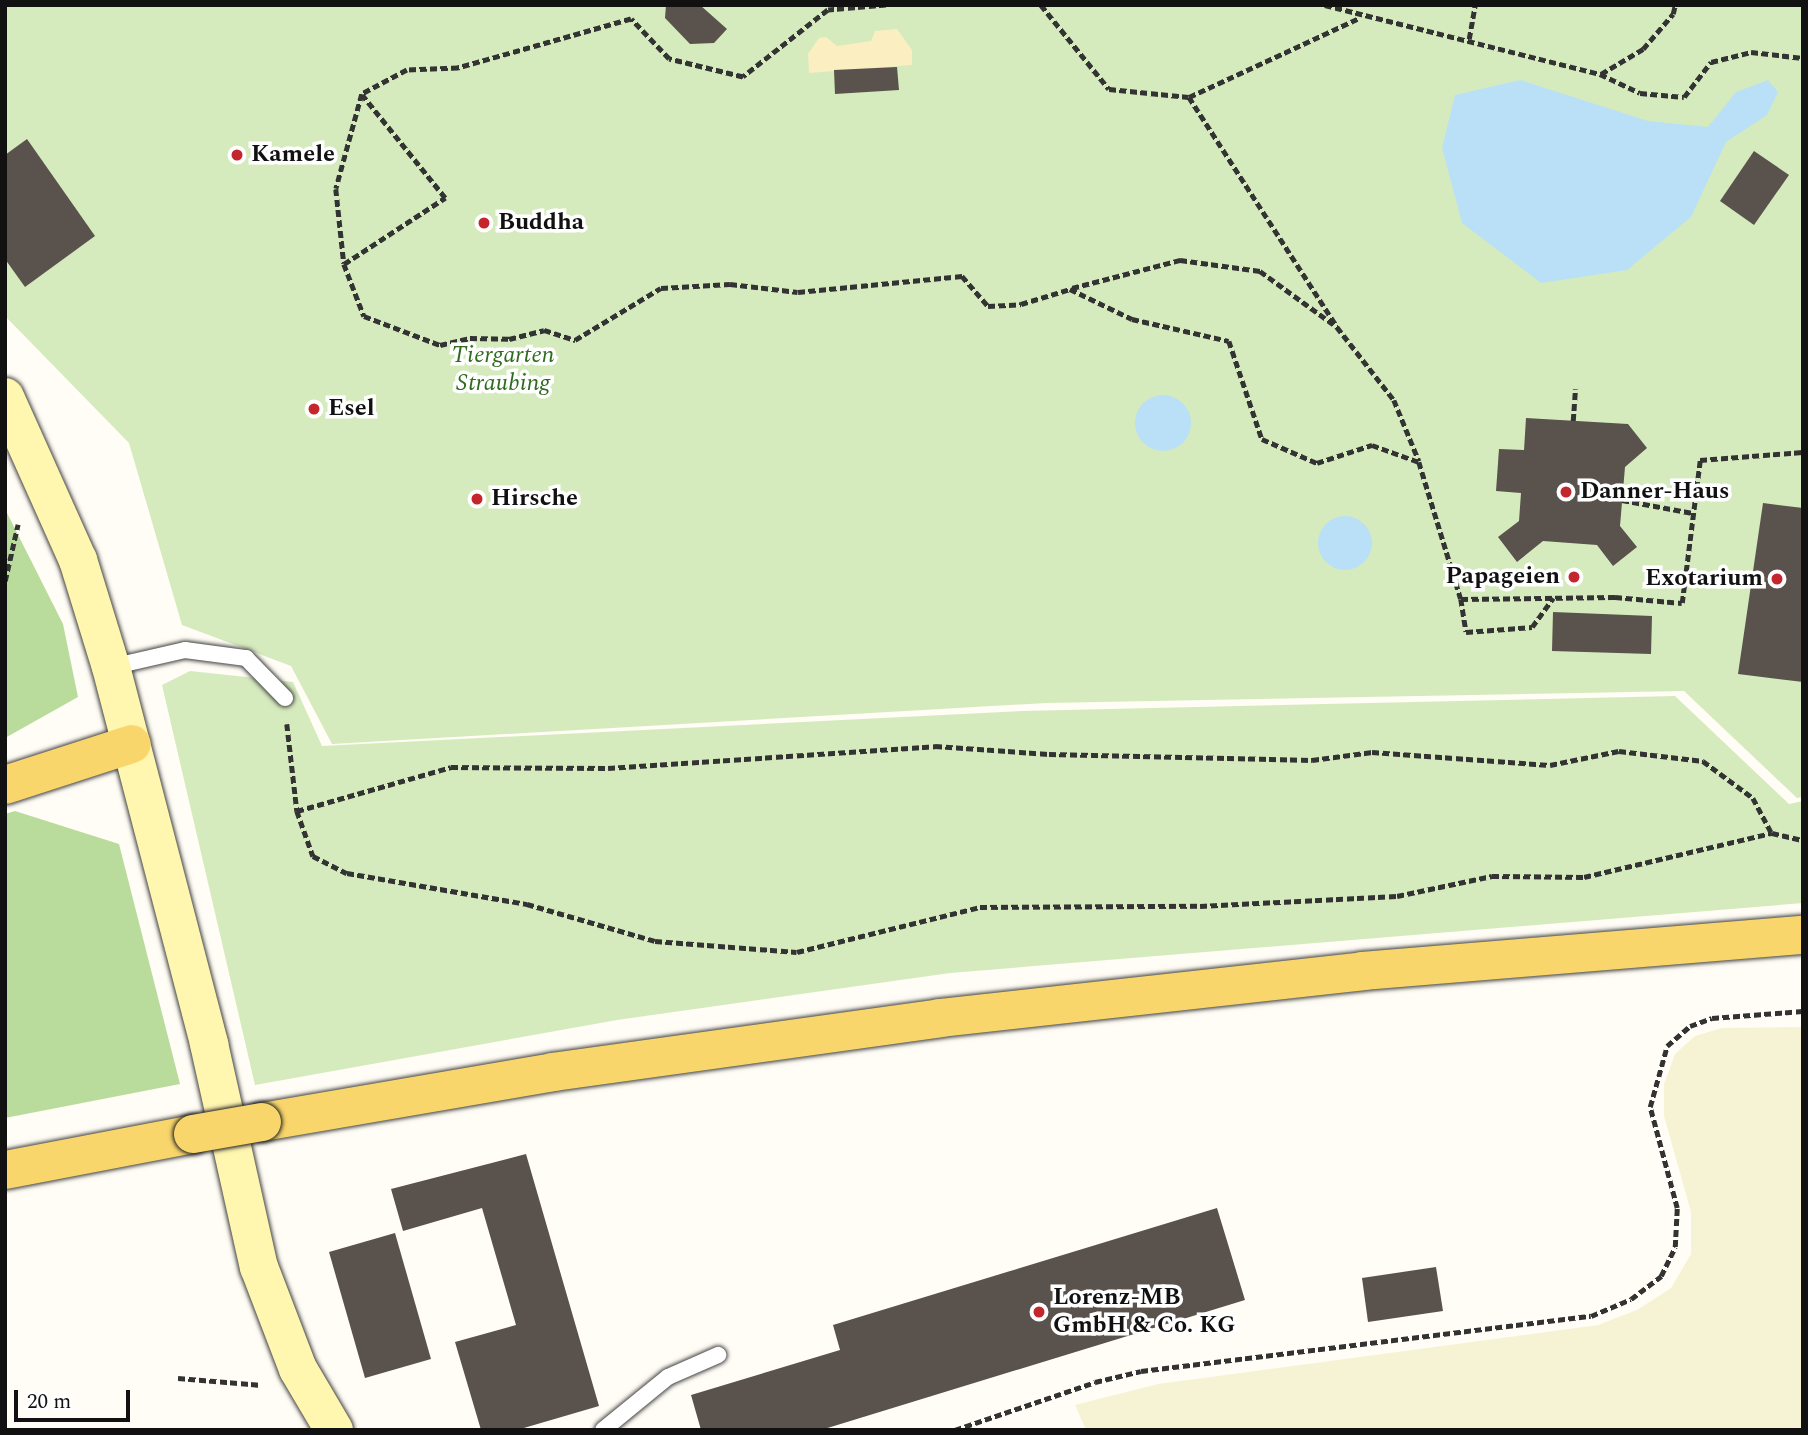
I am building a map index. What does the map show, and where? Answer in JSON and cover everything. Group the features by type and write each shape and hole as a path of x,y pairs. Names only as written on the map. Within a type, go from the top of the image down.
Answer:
{"main road":[{"path":"5,785 132,744"},
{"path":"5,1170 262,1122 744,1042 1363,971 1803,935"}],"street":[{"path":"5,397 78,560 111,667 209,1044 259,1267 298,1369 334,1430"}],"lane":[{"path":"111,667 184,650 246,658 285,698"},
{"path":"603,1430 668,1377 718,1355"}],"path":[{"path":"886,5 828,10 743,77 668,59 631,19 458,68 407,70 362,94 336,189 345,264 364,316 440,345 470,338 509,339 544,330 575,340 661,288 730,284 798,292 962,276 988,306 1021,304 1180,260 1260,271 1337,327"},
{"path":"1041,5 1109,89 1189,97 1360,17"},
{"path":"1325,5 1360,17 1469,39 1600,74 1640,93 1684,97 1711,62 1751,51 1803,58"},
{"path":"1469,39 1475,5"},
{"path":"1600,74 1643,49 1674,14 1675,5"},
{"path":"345,264 445,198 362,94"},
{"path":"1189,97 1337,327 1394,400 1419,462 1461,598 1466,632 1532,627 1554,598"},
{"path":"1070,289 1132,319 1229,341 1262,439 1317,463 1372,445 1419,462"},
{"path":"1573,421 1575,389"},
{"path":"1461,598 1554,598 1682,603 1700,460 1803,452"},
{"path":"1622,500 1693,513"},
{"path":"285,698 297,811 313,856 346,873 527,904 655,941 797,952 979,907 1200,906 1396,896 1492,876 1584,877 1772,833 1803,840"},
{"path":"297,811 451,767 608,768 935,746 1049,754 1285,759 1372,752 1550,765 1619,751 1703,761 1753,798 1772,833"},
{"path":"955,1430 1141,1371 1591,1316 1631,1299 1661,1276 1675,1247 1677,1208 1650,1107 1667,1046 1690,1027 1712,1018 1803,1011"},
{"path":"178,1378 262,1385 298,1369"}],"shaded area":[{"path":"1803,1027 1803,1430 1086,1430 1075,1405 1158,1384 1598,1325 1637,1310 1671,1288 1691,1254 1691,1212 1664,1116 1664,1084 1675,1054 1695,1036 1722,1028"}],"green space":[{"name":"Tiergarten Straubing","path":"5,5 1803,5 1803,797 1797,798 1684,691 1046,703 332,744 291,666 182,625 129,443 5,316"},
{"path":"5,509 63,624 78,697 5,738"},
{"path":"190,671 293,682 322,746 1022,711 1675,696 1789,804 1803,801 1803,903 950,973 617,1020 255,1085 162,685"},
{"path":"15,811 119,844 180,1084 5,1118 5,814"}],"sand":[{"path":"897,29 912,50 912,65 809,73 808,54 819,38 826,37 837,46 871,41 875,31"}],"water":[{"path":"1520,80 1648,121 1708,127 1736,92 1768,80 1778,92 1767,115 1726,142 1691,217 1627,270 1541,283 1462,223 1442,148 1455,95"},
{"path":"1158,395 1168,395 1183,403 1189,412 1189,434 1183,443 1168,451 1158,451 1140,439 1135,428 1135,418 1147,400"},
{"path":"1345,516 1364,524 1372,543 1364,562 1345,570 1326,562 1318,543 1326,524"}],"building":[{"path":"666,5 700,5 727,29 714,43 690,44 665,18"},
{"path":"897,67 899,90 835,94 834,70"},
{"path":"27,139 95,236 25,287 5,259 5,155"},
{"path":"1754,151 1789,175 1754,225 1720,201"},
{"name":"Danner-Haus","path":"1526,418 1628,424 1647,448 1625,467 1620,526 1637,547 1613,566 1597,545 1543,541 1517,562 1498,537 1519,521 1521,493 1496,491 1499,449 1524,450"},
{"name":"Exotarium","path":"1763,503 1803,508 1803,682 1738,674"},
{"path":"1553,612 1652,616 1651,654 1552,651"},
{"path":"526,1154 599,1406 517,1430 481,1430 455,1342 516,1325 482,1208 403,1231 391,1189"},
{"name":"Lorenz-MB GmbH & Co. KG","path":"1217,1208 1245,1300 821,1430 701,1430 691,1395 840,1350 833,1325"},
{"path":"395,1233 431,1359 365,1378 329,1252"},
{"path":"1436,1267 1443,1311 1368,1322 1362,1278"}],"place":[{"name":"Kamele","path":"237,155"},
{"name":"Buddha","path":"484,223"},
{"name":"Esel","path":"314,409"},
{"name":"Danner-Haus","path":"1566,492"},
{"name":"Hirsche","path":"477,499"},
{"name":"Papageien","path":"1574,577"},
{"name":"Exotarium","path":"1777,579"},
{"name":"Lorenz-MB GmbH & Co. KG","path":"1039,1312"}]}
